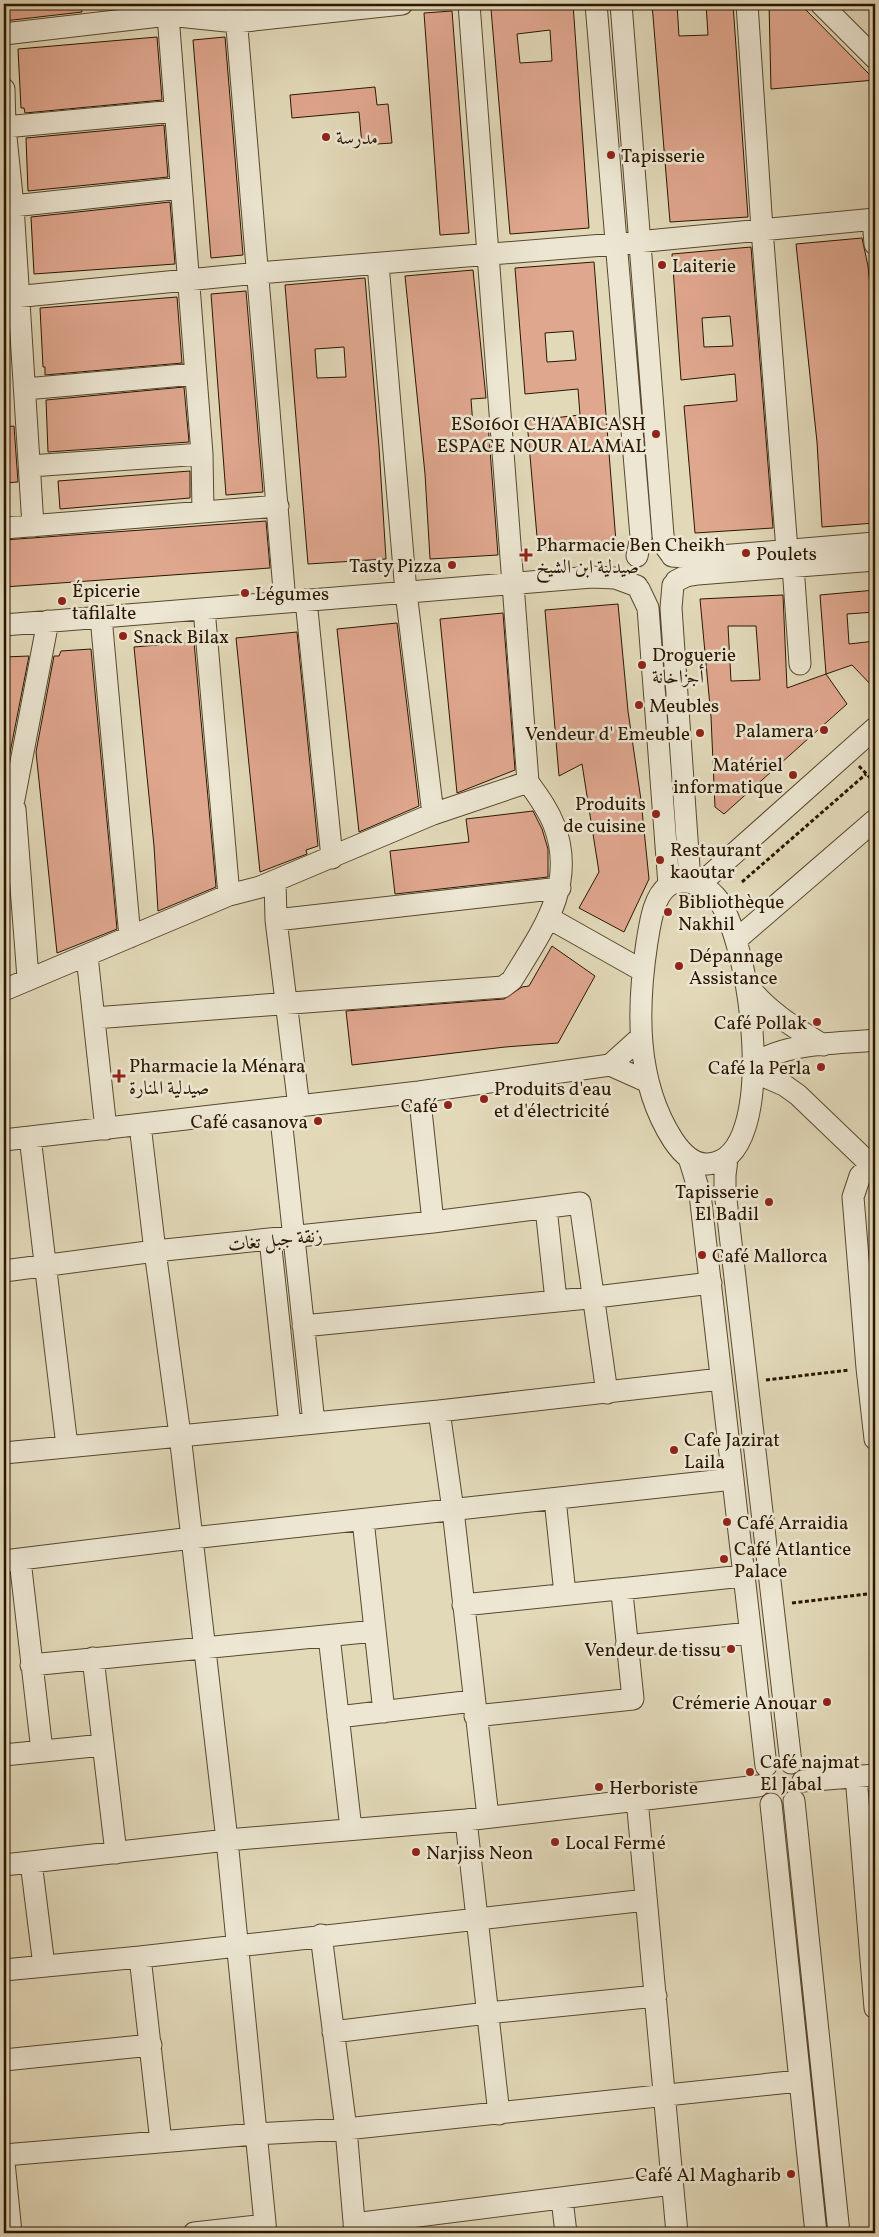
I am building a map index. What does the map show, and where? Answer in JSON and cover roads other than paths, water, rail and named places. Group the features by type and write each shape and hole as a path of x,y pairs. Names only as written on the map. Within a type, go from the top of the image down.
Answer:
{"street":[{"path":"4,34 163,10 235,13 402,4"},
{"path":"94,1018 503,987 512,980 549,918 560,888 559,843 554,825 546,808 528,782 469,4"},
{"path":"596,4 641,537 631,573 645,598 648,608 669,885"},
{"path":"621,4 663,535 665,546 678,568 671,608 695,883"},
{"path":"747,4 762,229 800,664"},
{"path":"822,4 875,58"},
{"path":"163,10 175,111 202,454 203,512"},
{"path":"235,13 285,602"},
{"path":"4,88 5,127 13,206 11,298 25,389 33,526"},
{"path":"5,127 175,111"},
{"path":"13,206 181,188"},
{"path":"11,298 258,273 641,242 874,219 875,244"},
{"path":"378,264 406,592 433,814"},
{"path":"25,389 195,374"},
{"path":"30,466 202,454"},
{"path":"4,528 278,506"},
{"path":"4,625 592,576 615,578 651,594 657,594 669,590 675,583 686,576 875,543"},
{"path":"592,576 614,570 647,549 653,548 665,550 671,555 697,558 875,560"},
{"path":"306,600 332,858"},
{"path":"204,608 229,895"},
{"path":"102,617 130,937"},
{"path":"4,829 14,799 48,622"},
{"path":"695,883 875,728"},
{"path":"4,990 28,978 88,956 229,895 260,887 433,814 528,782"},
{"path":"14,799 28,978"},
{"path":"736,940 875,820"},
{"path":"275,881 276,920 287,1002 293,1237 314,1423"},
{"path":"727,1159 708,1164 699,1164 679,1149 659,1116 648,1082 641,1037 643,972 652,919 661,893 669,885 682,882 695,883 715,896 722,905 736,940 746,983 751,1021 754,1068 751,1099 739,1143 727,1159 724,1174 791,1764"},
{"path":"276,920 560,888"},
{"path":"549,918 643,972"},
{"path":"88,956 106,1129"},
{"path":"746,983 755,995 779,1016 823,1045"},
{"path":"610,1065 641,1037"},
{"path":"754,1068 764,1056 788,1048 875,1040"},
{"path":"4,1134 30,1137 106,1129 419,1092 610,1065 648,1082"},
{"path":"754,1068 798,1095 873,1163 856,1184 853,1197 870,1364 875,1439"},
{"path":"419,1092 433,1222"},
{"path":"140,1125 180,1435 227,1840 236,1945 266,2229 194,2233"},
{"path":"30,1137 66,1446"},
{"path":"690,1158 700,1194 766,1766"},
{"name":"زنقة جبل تغات","path":"4,1271 155,1251 433,1222 580,1203 593,1297"},
{"path":"546,1208 556,1300"},
{"path":"270,1239 290,1426"},
{"path":"303,1326 593,1297 711,1283"},
{"path":"593,1297 607,1393"},
{"path":"4,1453 290,1426 607,1393 721,1379"},
{"path":"439,1410 453,1510 474,1709 488,1817"},
{"path":"42,1751 31,1665 12,1560 192,1538 555,1500 733,1479"},
{"path":"555,1500 565,1594"},
{"path":"363,1520 384,1712"},
{"path":"463,1605 743,1576"},
{"path":"338,1717 384,1712 474,1709 633,1699 620,1589"},
{"path":"31,1665 375,1630"},
{"path":"626,1646 750,1633"},
{"path":"329,1636 351,1830"},
{"path":"93,1658 116,1853"},
{"path":"4,1755 103,1745"},
{"path":"778,1761 791,1764 798,1769 802,1781 800,1794 794,1801 782,1806 771,1804 762,1798 758,1786 758,1777 766,1766 778,1761"},
{"path":"802,1781 866,1775 875,1996"},
{"path":"4,1865 227,1840 466,1820 758,1786"},
{"path":"637,1799 677,2233"},
{"path":"794,1801 839,2233"},
{"path":"771,1804 816,2233"},
{"path":"466,1820 499,2114"},
{"path":"31,1862 44,1966"},
{"path":"4,1970 140,1957 321,1935 646,1900"},
{"path":"321,1935 346,2129 354,2229 672,2184"},
{"path":"140,1957 161,2142"},
{"path":"333,2032 487,2013 656,1996"},
{"path":"4,2060 150,2046"},
{"path":"4,2155 255,2134 346,2129 499,2114 799,2080"},
{"path":"4,2162 11,2233"},
{"path":"562,2199 566,2233"}],"place":[{"name":"مدرسة","path":"326,137"},
{"name":"Tapisserie","path":"611,155"},
{"name":"Laiterie","path":"662,265"},
{"name":"ES01601 CHAABICASH ESPACE NOUR ALAMAL","path":"656,434"},
{"name":"Poulets","path":"746,553"},
{"name":"Pharmacie Ben Cheikh صيدلية ابن الشيخ","path":"526,555"},
{"name":"Tasty Pizza","path":"452,565"},
{"name":"Légumes","path":"245,593"},
{"name":"Épicerie tafilalte","path":"62,601"},
{"name":"Snack Bilax","path":"123,636"},
{"name":"Droguerie أجزاخانة","path":"642,665"},
{"name":"Meubles","path":"639,705"},
{"name":"Palamera","path":"824,730"},
{"name":"Vendeur d' Emeuble","path":"700,733"},
{"name":"Matériel informatique","path":"793,775"},
{"name":"Produits de cuisine","path":"656,814"},
{"name":"Restaurant kaoutar","path":"660,860"},
{"name":"Bibliothèque Nakhil","path":"668,912"},
{"name":"Dépannage Assistance","path":"679,966"},
{"name":"Café Pollak","path":"817,1022"},
{"name":"Café la Perla","path":"821,1067"},
{"name":"Pharmacie la Ménara صيدلية المنارة","path":"119,1076"},
{"name":"Produits d'eau et d'électricité","path":"484,1099"},
{"name":"Café","path":"448,1105"},
{"name":"Café casanova","path":"318,1121"},
{"name":"Tapisserie El Badil","path":"769,1202"},
{"name":"Café Mallorca","path":"702,1255"},
{"name":"Cafe Jazirat Laila","path":"674,1450"},
{"name":"Café Arraidia","path":"727,1522"},
{"name":"Café Atlantice Palace","path":"724,1559"},
{"name":"Vendeur de tissu","path":"731,1649"},
{"name":"Crémerie Anouar","path":"827,1702"},
{"name":"Café najmat El Jabal","path":"750,1772"},
{"name":"Herboriste","path":"599,1787"},
{"name":"Local Fermé","path":"555,1842"},
{"name":"Narjiss Neon","path":"416,1852"},
{"name":"Café Al Magharib","path":"791,2174"}]}
